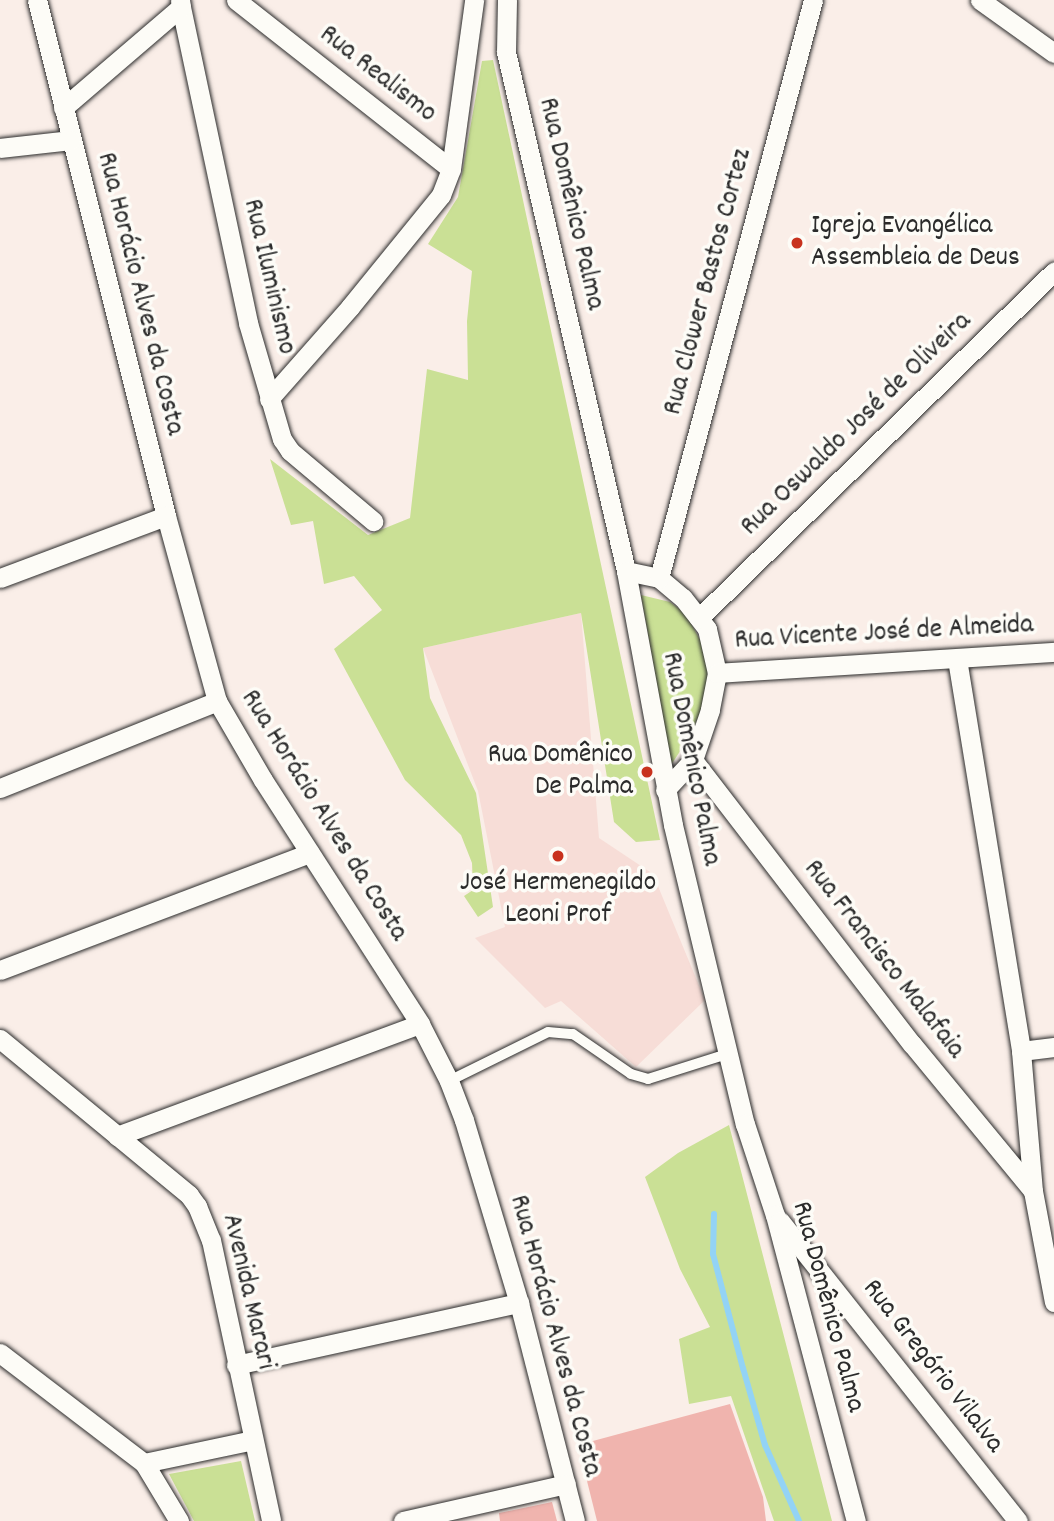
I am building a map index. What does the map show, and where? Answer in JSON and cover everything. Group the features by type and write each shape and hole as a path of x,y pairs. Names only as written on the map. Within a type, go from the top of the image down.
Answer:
{"street":[{"name":"Rua Horácio Alves da Costa","path":"37,0 166,516 218,701 310,853 420,1024 449,1081 464,1120 519,1303 575,1521"},
{"name":"Rua Realismo","path":"236,0 451,169"},
{"path":"269,399 432,209 451,169 474,0"},
{"path":"507,0 519,0"},
{"name":"Rua Domênico Palma","path":"507,0 506,52 626,571 665,790 752,1151 775,1215 856,1521"},
{"name":"Rua Clower Bastos Cortez","path":"659,578 813,0"},
{"path":"980,0 1054,53"},
{"path":"63,108 181,3"},
{"name":"Rua Iluminismo","path":"181,3 229,243 269,399 282,439 290,451 373,521"},
{"path":"0,148 71,140"},
{"name":"Rua Oswaldo José de Oliveira","path":"699,618 1054,272"},
{"path":"0,578 166,516"},
{"path":"626,571 659,578 683,598 699,618 711,642 717,673 710,710 693,760 665,790"},
{"name":"Rua Vicente José de Almeida","path":"717,673 1054,652"},
{"path":"957,659 1021,1052 1033,1191 1054,1302"},
{"path":"0,789 218,701"},
{"name":"Rua Francisco Malafaia","path":"693,760 912,1044 1033,1191"},
{"path":"0,970 310,853"},
{"path":"117,1136 420,1024"},
{"name":"Avenida Marari","path":"3,1047 189,1195 197,1206 211,1240 271,1521"},
{"path":"1021,1052 1054,1047"},
{"name":"Rua Gregório Vilalva","path":"775,1215 1018,1521"},
{"path":"236,1365 519,1303"},
{"path":"0,1353 144,1463 179,1521"},
{"path":"144,1463 253,1440"},
{"path":"403,1521 566,1484"}],"lane":[{"path":"449,1081 548,1032 573,1034 631,1074 648,1079 727,1054"}],"shaded area":[{"name":"José Hermenegildo Leoni Prof","path":"581,613 599,838 653,874 705,1000 636,1067 561,1001 545,1008 475,938 505,927 478,791 423,648"}],"green space":[{"path":"493,60 660,840 636,842 614,822 581,613 423,648 430,698 476,793 493,907 478,917 464,896 473,890 472,863 461,835 405,780 334,649 382,610 354,576 324,584 313,521 291,525 270,459 368,535 410,518 427,369 468,380 467,321 472,271 428,244 458,197 482,61"},
{"path":"641,595 670,602 686,614 705,649 708,671 704,701 692,733 671,765"},
{"path":"729,1125 832,1521 774,1521 731,1396 689,1404 679,1339 710,1327 680,1269 645,1177 678,1153"},
{"path":"241,1461 255,1521 194,1521 169,1474"}],"building":[{"path":"730,1404 763,1497 766,1521 597,1521 578,1445"},
{"path":"552,1502 557,1521 500,1521 499,1513"}],"waterway":[{"path":"714,1214 713,1254 743,1368 765,1445 799,1521"}],"place":[{"name":"Igreja Evangélica Assembleia de Deus","path":"797,243"},
{"name":"Rua Domênico De Palma","path":"647,772"},
{"name":"José Hermenegildo Leoni Prof","path":"558,856"}]}
